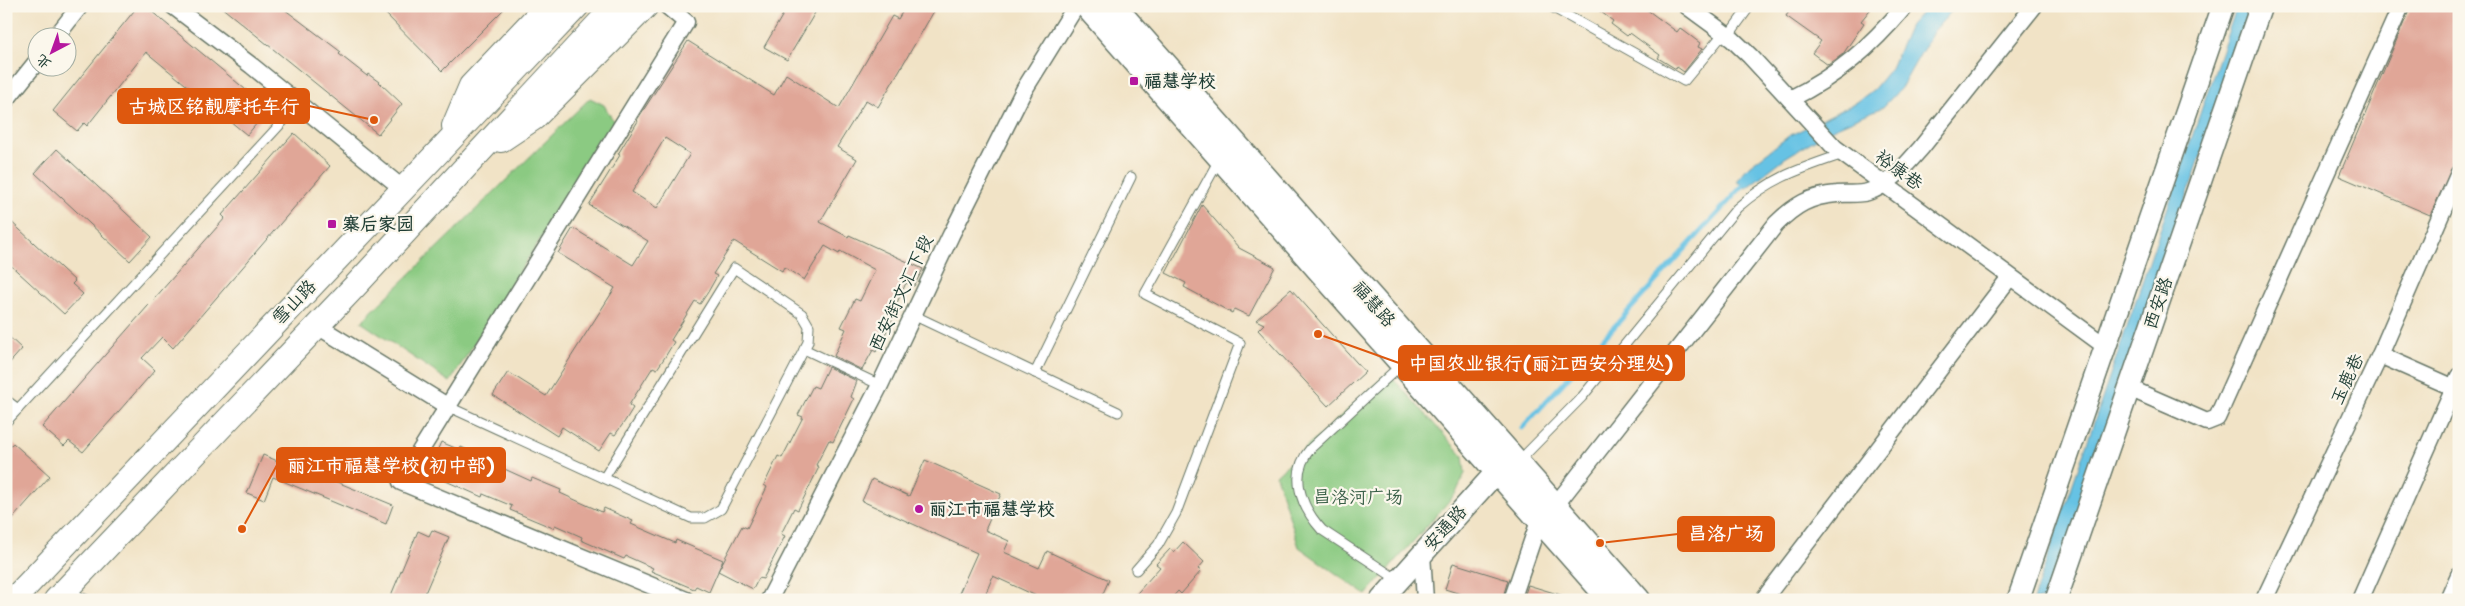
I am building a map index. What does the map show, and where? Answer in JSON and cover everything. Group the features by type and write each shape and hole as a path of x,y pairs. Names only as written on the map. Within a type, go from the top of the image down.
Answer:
{"main road":[{"path":"447,142 471,86 547,6"},
{"name":"雪山路","path":"13,600 402,188 577,6"},
{"name":"雪山路","path":"60,595 615,6"},
{"path":"470,160 534,118 646,6"},
{"name":"福慧路","path":"1088,6 1402,364 1508,464"},
{"name":"福慧路","path":"1112,6 1508,464 1547,512 1603,595"},
{"name":"福慧路","path":"1547,512 1638,600"}],"street":[{"path":"63,28 80,6"},
{"path":"173,6 299,104 402,188"},
{"path":"667,6 686,22 401,482 686,600"},
{"name":"西安街文汇下段","path":"769,600 880,385 1024,90 1076,6"},
{"name":"裕康巷","path":"1686,6 1726,35 1750,56 1839,151 2105,346"},
{"path":"1794,105 1847,66 1866,49 1905,6"},
{"path":"1512,600 1547,512 1776,224 1793,208 1804,202 1826,195 1868,192 1884,184 1905,166 1921,148 2034,6"},
{"name":"西安路","path":"2018,600 2223,6"},
{"name":"西安路","path":"2056,600 2261,6"},
{"path":"2129,388 2207,422 2217,418 2401,6"},
{"path":"6,100 28,72"},
{"name":"玉鹿巷","path":"2264,600 2380,355 2459,173"},
{"path":"1763,600 2010,277"},
{"path":"316,325 447,406"},
{"path":"2360,600 2457,385 2380,355"},
{"name":"安通路","path":"1381,600 1508,464"},
{"path":"1422,554 1425,600"},
{"path":"2448,600 2459,575"}],"lane":[{"path":"1550,6 1684,81 1750,6"},
{"path":"6,422 299,104"},
{"path":"1508,464 1582,397 1737,208 1782,176 1839,151"},
{"path":"1136,570 1158,545 1176,513 1240,343 1145,294 1221,157"},
{"path":"1035,373 1132,177"},
{"path":"447,406 691,518 706,518 721,509 804,349 809,334 809,326 802,314 734,268 604,478"},
{"path":"913,316 1118,412"},
{"path":"804,349 880,385"},
{"path":"1398,580 1322,530 1313,520 1301,496 1299,469 1311,448 1402,364"},
{"path":"6,400 18,409"},
{"path":"60,595 87,600"}],"green space":[{"path":"590,98 604,105 614,122 450,382 361,322"},
{"name":"昌洛河广场","path":"1388,373 1463,456 1465,473 1456,493 1366,595 1299,547 1276,475"}],"water":[{"path":"1928,6 1956,6 1933,32 1901,88 1883,107 1834,128 1785,158 1746,188 1736,181 1749,166 1789,136 1857,102 1874,89 1891,68 1910,25"},
{"path":"2237,6 2252,6 2049,600 2033,600"}],"building":[{"path":"138,6 145,6 269,109 247,135 146,52 87,126 84,123 77,131 53,111"},
{"path":"220,6 280,6 341,52 339,54 367,76 368,74 379,82 402,104 378,134"},
{"path":"378,6 507,6 442,71"},
{"path":"788,6 819,6 787,60 764,47"},
{"path":"906,6 937,6 878,107 866,100 837,147 857,159 820,222 848,237 849,235 923,269 914,286 906,283 895,307 898,309 876,352 873,350 862,370 834,356 846,329 841,327 855,299 860,301 875,270 840,251 839,254 825,246 804,280 784,267 782,271 734,241 713,274 717,276 708,292 700,304 695,301 671,340 674,342 665,357 657,369 653,367 629,405 633,408 625,421 615,435 611,433 599,451 562,427 557,436 493,395 508,372 546,396 615,288 558,253 573,228 633,265 648,241 589,205 620,155 618,154 637,120 688,41 774,95 786,74 839,108 892,16 898,19","holes":["665,138 690,154 657,208 632,192"]},
{"path":"1593,6 1642,6 1677,32 1680,28 1700,43 1698,47 1702,49 1684,72 1677,67 1676,69 1658,58 1660,55 1630,33 1627,36 1611,24 1613,21"},
{"path":"1793,6 1873,6 1861,21 1864,23 1843,54 1828,65 1812,53 1821,41 1786,16"},
{"path":"2411,6 2459,6 2459,154 2430,215 2339,176"},
{"path":"294,133 330,166 173,348 162,337 142,358 155,370 83,452 69,441 64,446 42,427 225,218 222,215"},
{"path":"57,149 152,237 130,261 35,173"},
{"path":"1202,205 1239,248 1275,267 1249,316 1234,309 1232,313 1184,287 1186,283 1166,273"},
{"path":"6,217 75,281 72,284 83,294 64,314 6,261"},
{"path":"1291,289 1365,372 1328,406 1258,330 1264,324 1256,320"},
{"path":"6,334 22,349 6,367"},
{"path":"828,367 857,381 851,397 854,399 833,442 829,440 816,465 819,467 798,510 794,508 781,534 785,536 763,579 759,578 753,589 718,571 742,526 747,528 767,487 764,485 778,456 782,458 803,417 798,415 813,386 818,388"},
{"path":"441,442 460,450 461,447 531,481 532,478 561,490 560,493 602,512 604,508 633,521 631,524 675,543 676,540 723,560 709,592 696,586 694,589 651,571 653,568 626,556 624,559 581,540 582,537 555,525 553,528 510,510 512,506 483,494 482,497 439,478 440,475 424,468 433,450 437,451"},
{"path":"13,443 50,476 6,526 6,451"},
{"path":"263,455 297,469 298,466 393,505 386,524 273,477 264,500 247,493"},
{"path":"925,460 1001,494 985,530 1009,541 1004,552 1039,568 1047,551 1109,580 1100,600 1045,600 993,576 983,600 956,600 977,553 862,501 872,479 909,496"},
{"path":"432,530 449,537 422,600 389,600 418,531 429,536"},
{"path":"1183,542 1204,562 1198,569 1201,571 1181,594 1178,591 1170,600 1131,600 1160,567 1156,564 1170,549 1174,552"},
{"path":"1453,563 1508,580 1502,600 1479,600 1445,589"},
{"path":"1528,585 1564,596 1564,600 1523,600"}],"waterway":[{"path":"1522,428 1747,181"}],"place":[{"name":"福慧学校","path":"1134,81"},
{"name":"古城区铭靓摩托车行","path":"374,120"},
{"name":"寨后家园","path":"332,224"},
{"name":"中国农业银行(丽江西安分理处)","path":"1318,334"},
{"name":"丽江市福慧学校","path":"919,509"},
{"name":"丽江市福慧学校(初中部)","path":"242,529"},
{"name":"昌洛广场","path":"1600,543"}]}
